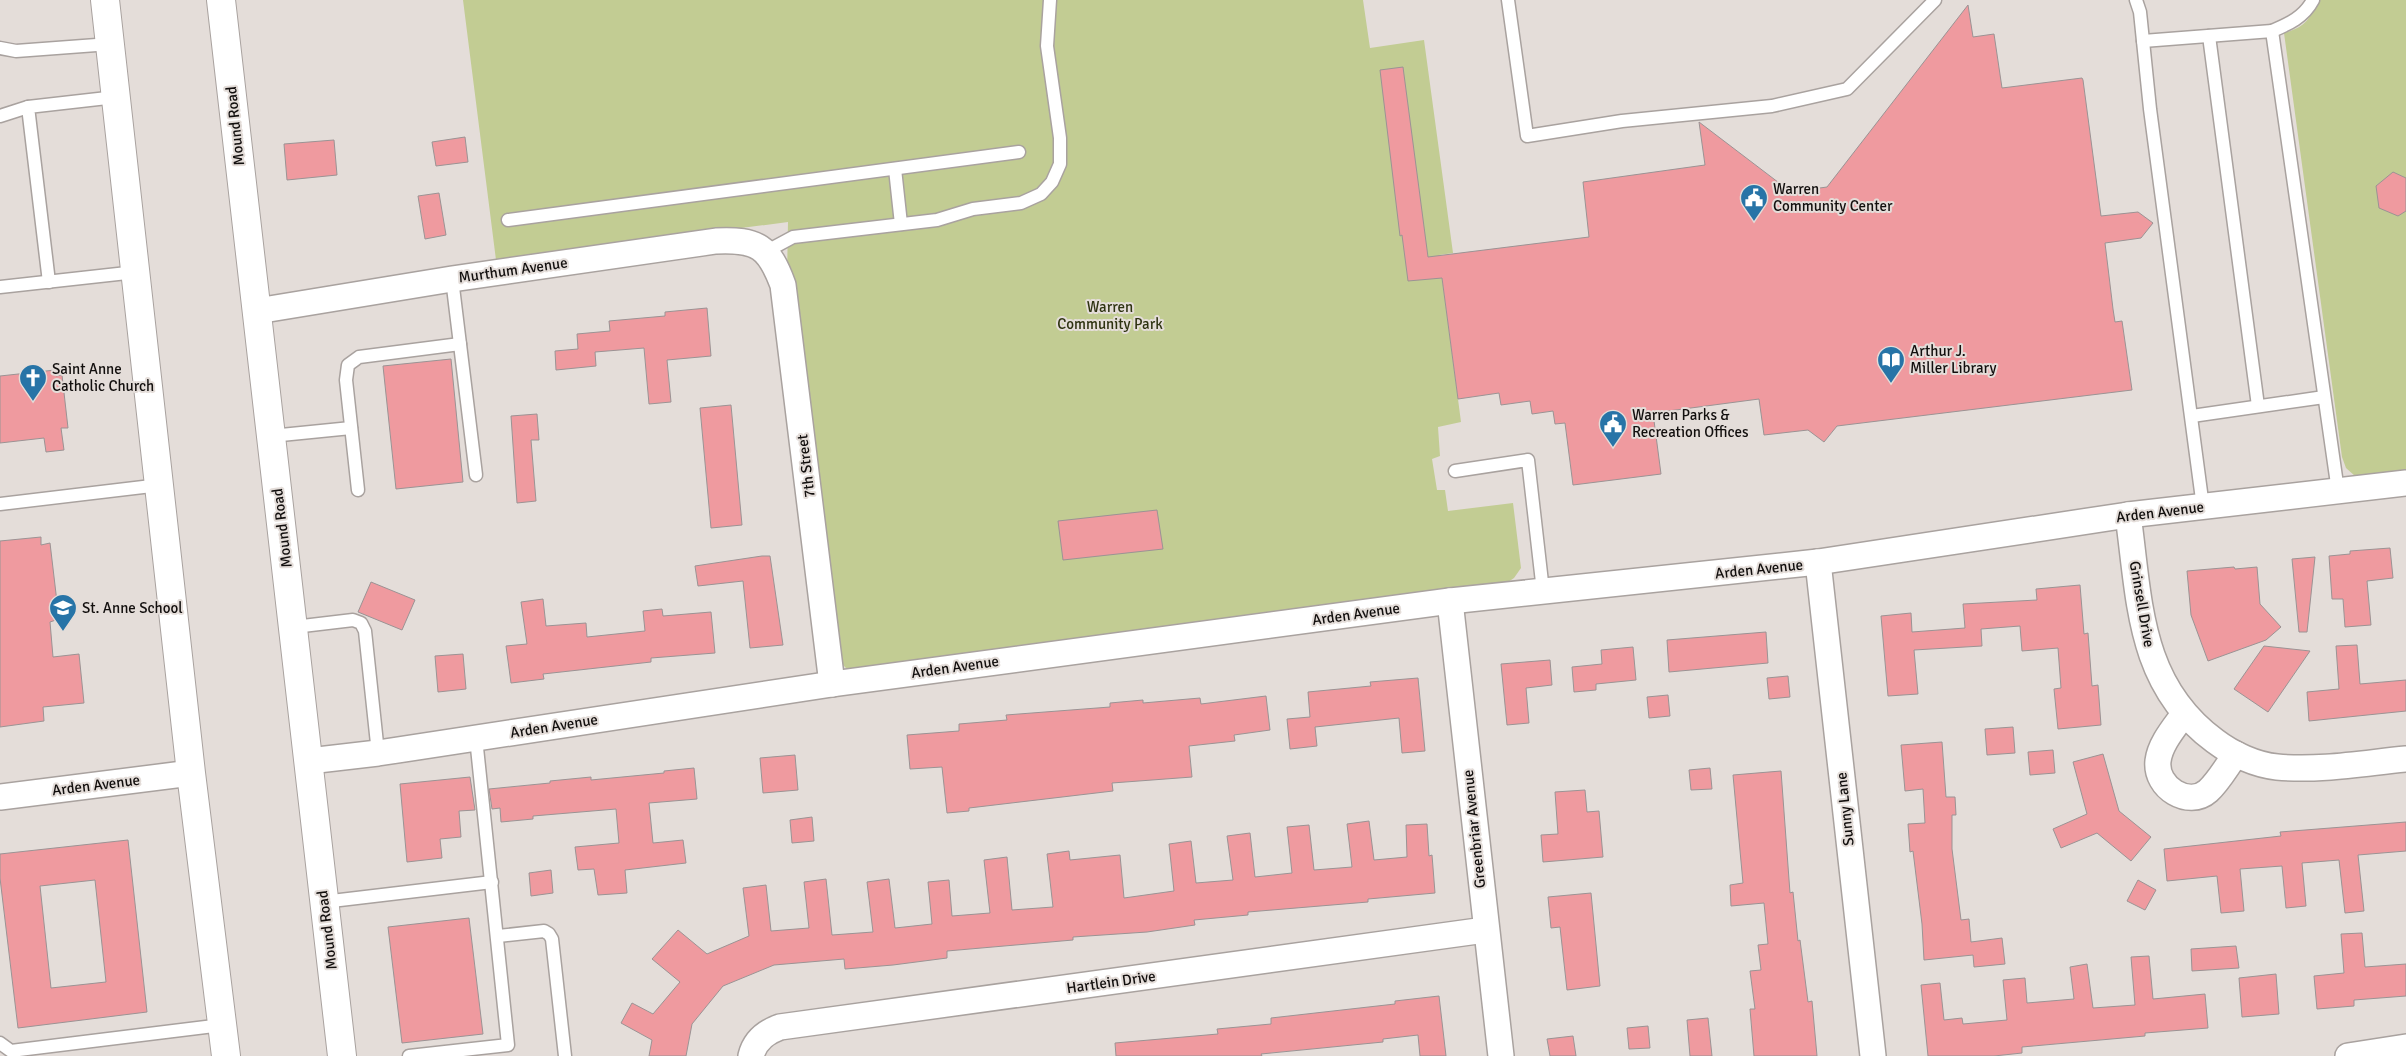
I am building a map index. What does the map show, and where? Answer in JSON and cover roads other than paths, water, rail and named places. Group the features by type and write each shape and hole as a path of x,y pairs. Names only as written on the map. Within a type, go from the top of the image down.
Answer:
{"main road":[{"path":"105,0 191,773 226,1056"},
{"name":"Mound Road","path":"221,0 342,1056"}],"street":[{"name":"Murthum Avenue","path":"257,311 452,279 716,241 749,242 767,251"},
{"name":"7th Street","path":"767,251 777,268 784,286 832,684"},
{"name":"Arden Avenue","path":"309,761 378,754 832,684 1450,601 1818,562 2128,515 2406,483"},
{"name":"Grinsell Drive","path":"2128,515 2144,632 2154,666 2184,714 2204,733 2225,749 2267,765 2317,768 2406,759"},
{"name":"Sunny Lane","path":"1818,562 1873,1056"},
{"name":"Greenbriar Avenue","path":"1450,601 1485,930 1501,1056"},
{"path":"2184,714 2167,737 2158,760 2159,778 2167,787 2182,796 2196,796 2207,792 2236,754"},
{"name":"Arden Avenue","path":"0,797 191,773"},
{"name":"Hartlein Drive","path":"751,1056 759,1040 767,1031 780,1026 1485,930"},
{"path":"2348,1056 2406,1047"}],"lane":[{"path":"767,251 793,237 937,220 973,209 1021,203 1041,194 1052,182 1060,164 1060,138 1048,46 1050,0"},
{"path":"1508,0 1528,136 1622,121 1772,106 1847,88 1935,0"},
{"path":"2136,0 2140,12 2203,506"},
{"path":"2143,41 2272,31 2292,23 2309,9 2314,0"},
{"path":"2272,31 2338,491"},
{"path":"2209,36 2258,406"},
{"path":"0,48 16,51 110,44"},
{"path":"0,116 28,107 116,97"},
{"path":"28,107 49,282"},
{"path":"508,220 1019,152"},
{"path":"895,169 901,224"},
{"path":"0,287 136,272"},
{"path":"452,279 476,475"},
{"path":"358,490 346,380 348,365 359,357 460,344"},
{"path":"2192,416 2324,397"},
{"path":"271,436 351,428"},
{"path":"1455,471 1528,460 1543,591"},
{"path":"0,504 160,485"},
{"path":"294,627 353,620 361,623 365,631 378,754"},
{"path":"409,1056 509,1051 476,738"},
{"path":"323,902 492,882"},
{"path":"498,936 544,932 549,934 552,939 565,1056"},
{"path":"0,1043 11,1051 222,1025"}],"place":[{"name":"Warren Community Center","path":"1754,222"},
{"name":"Arthur J. Miller Library","path":"1891,384"},
{"name":"Saint Anne Catholic Church","path":"33,402"},
{"name":"Warren Parks & Recreation Offices","path":"1613,448"},
{"name":"St. Anne School","path":"63,632"}],"park label":[{"name":"Warren Community Park","path":"1110,316"}]}
